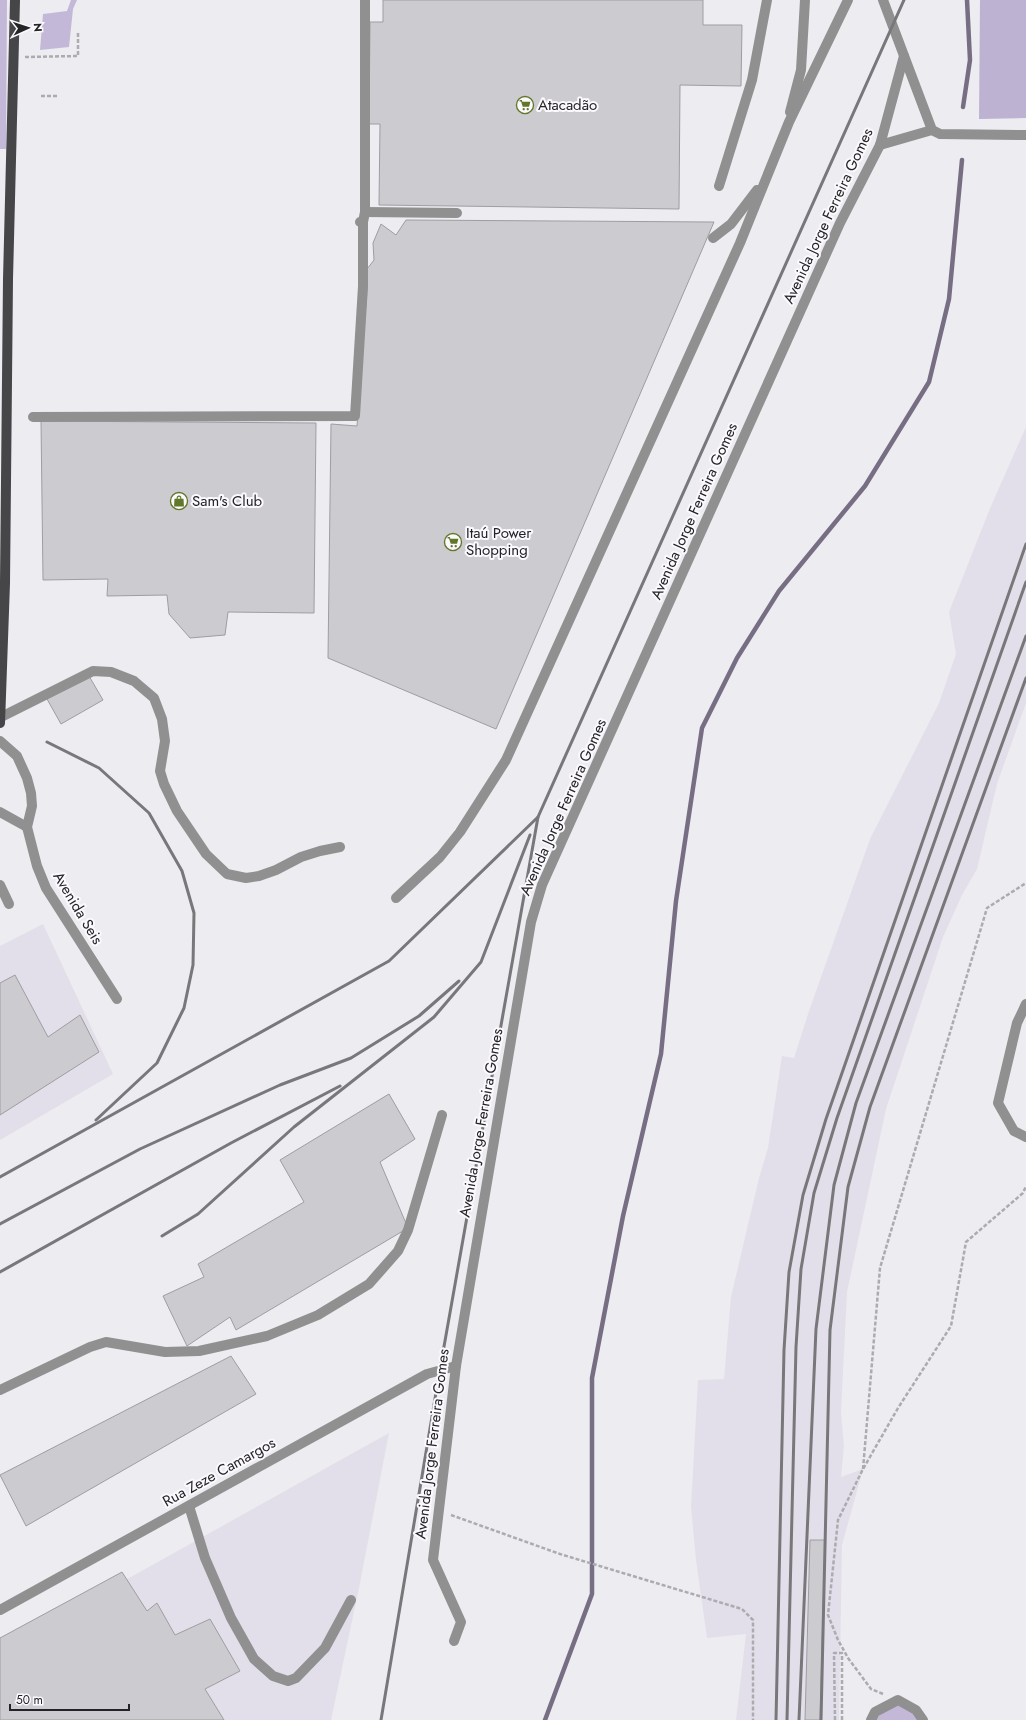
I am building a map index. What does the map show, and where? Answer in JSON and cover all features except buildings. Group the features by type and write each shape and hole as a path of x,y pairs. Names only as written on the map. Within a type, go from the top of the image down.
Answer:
{"main road":[{"path":"1,720 5,583 8,279 15,0"}],"street":[{"path":"33,417 355,416 363,286 362,222 365,212 366,0"},
{"path":"718,186 752,80 767,0"},
{"path":"789,122 791,105 800,70 805,0"},
{"path":"396,898 440,857 460,832 506,760 737,250 789,122 848,0"},
{"path":"877,0 885,5 932,130"},
{"name":"Avenida Jorge Ferreira Gomes","path":"454,1641 461,1622 434,1560 456,1366 531,922 542,885 840,223 880,145 904,56"},
{"path":"880,145 932,130 940,134 1026,135"},
{"path":"713,238 730,224 763,183"},
{"path":"365,212 457,213"},
{"path":"1,720 93,671 111,672 134,681 154,698 162,719 164,741 160,771 164,784 177,811 206,854 227,874 246,878 259,876 301,857 320,851 340,848"},
{"name":"Avenida Seis","path":"0,742 16,756 27,778 31,793 32,806 27,827 37,866 46,888 117,999"},
{"path":"0,812 27,827"},
{"path":"0,885 9,904"},
{"path":"1026,1004 1016,1022 998,1103 1014,1132 1026,1137"},
{"path":"0,1390 90,1347 106,1342 165,1352 199,1351 267,1336 324,1311 368,1284 398,1251 412,1218 442,1115"},
{"name":"Rua Zeze Camargos","path":"0,1610 427,1374 456,1366"},
{"path":"189,1506 205,1558 232,1618 254,1659 273,1676 288,1681 296,1678 325,1648 352,1600"},
{"path":"871,1720 875,1712 898,1700 916,1710 923,1720"}],"path":[{"path":"13,57 78,56 78,32"},
{"path":"41,96 59,96"},
{"path":"863,1469 880,1268 987,908 1026,883"},
{"path":"898,1700 871,1689 848,1658 838,1640 828,1615 838,1520 863,1469 898,1408 952,1326 966,1242 1023,1193 1026,1186"},
{"path":"440,1511 560,1554 742,1609 753,1620 753,1720"},
{"path":"835,1720 834,1653 842,1653 842,1720"}],"shaded area":[{"path":"0,0 7,0 6,149 0,149"},
{"path":"71,0 77,0 73,9 69,47 40,50 43,14 67,11"},
{"path":"980,0 1026,0 1026,118 979,119"},
{"path":"1026,427 1026,703 997,784 977,869 962,895 943,937 886,1109 847,1292 841,1412 844,1446 841,1477 863,1469 842,1545 839,1720 736,1720 746,1634 707,1638 696,1560 691,1507 698,1380 724,1379 731,1297 759,1178 768,1148 782,1056 794,1058 809,1011 870,839 939,703 956,654 949,612 991,506"},
{"path":"43,924 113,1074 0,1140 0,946"},
{"path":"389,1433 359,1588 331,1720 0,1720 0,1650"},
{"path":"898,1701 922,1720 873,1720"}],"waterway":[{"path":"963,107 970,60 967,0"},
{"path":"545,1720 592,1594 592,1378 623,1216 661,1054 676,901 702,728 737,658 779,591 865,486 929,382 949,299 962,160"}],"railway":[{"path":"0,1177 389,961 538,817 904,0"},
{"path":"776,1720 784,1350 789,1272 803,1195 826,1119 1026,544"},
{"path":"787,1720 796,1347 801,1269 814,1193 837,1118 1026,582"},
{"path":"799,1720 816,1329 834,1185 856,1103 1026,636"},
{"path":"821,1720 830,1330 848,1187 870,1107 1026,678"},
{"path":"47,742 99,768 149,813 182,871 194,913 193,965 184,1008 157,1063 96,1120"},
{"path":"381,1720 440,1369 538,817"},
{"path":"162,1236 198,1214 294,1127 434,1017 481,962 530,835"},
{"path":"0,1224 140,1149 280,1085 351,1058 419,1016 459,981"},
{"path":"0,1272 231,1143 340,1086"}],"place":[{"name":"Atacadão","path":"525,105"},
{"name":"Sam's Club","path":"179,501"},
{"name":"Itaú Power Shopping","path":"453,542"}]}
